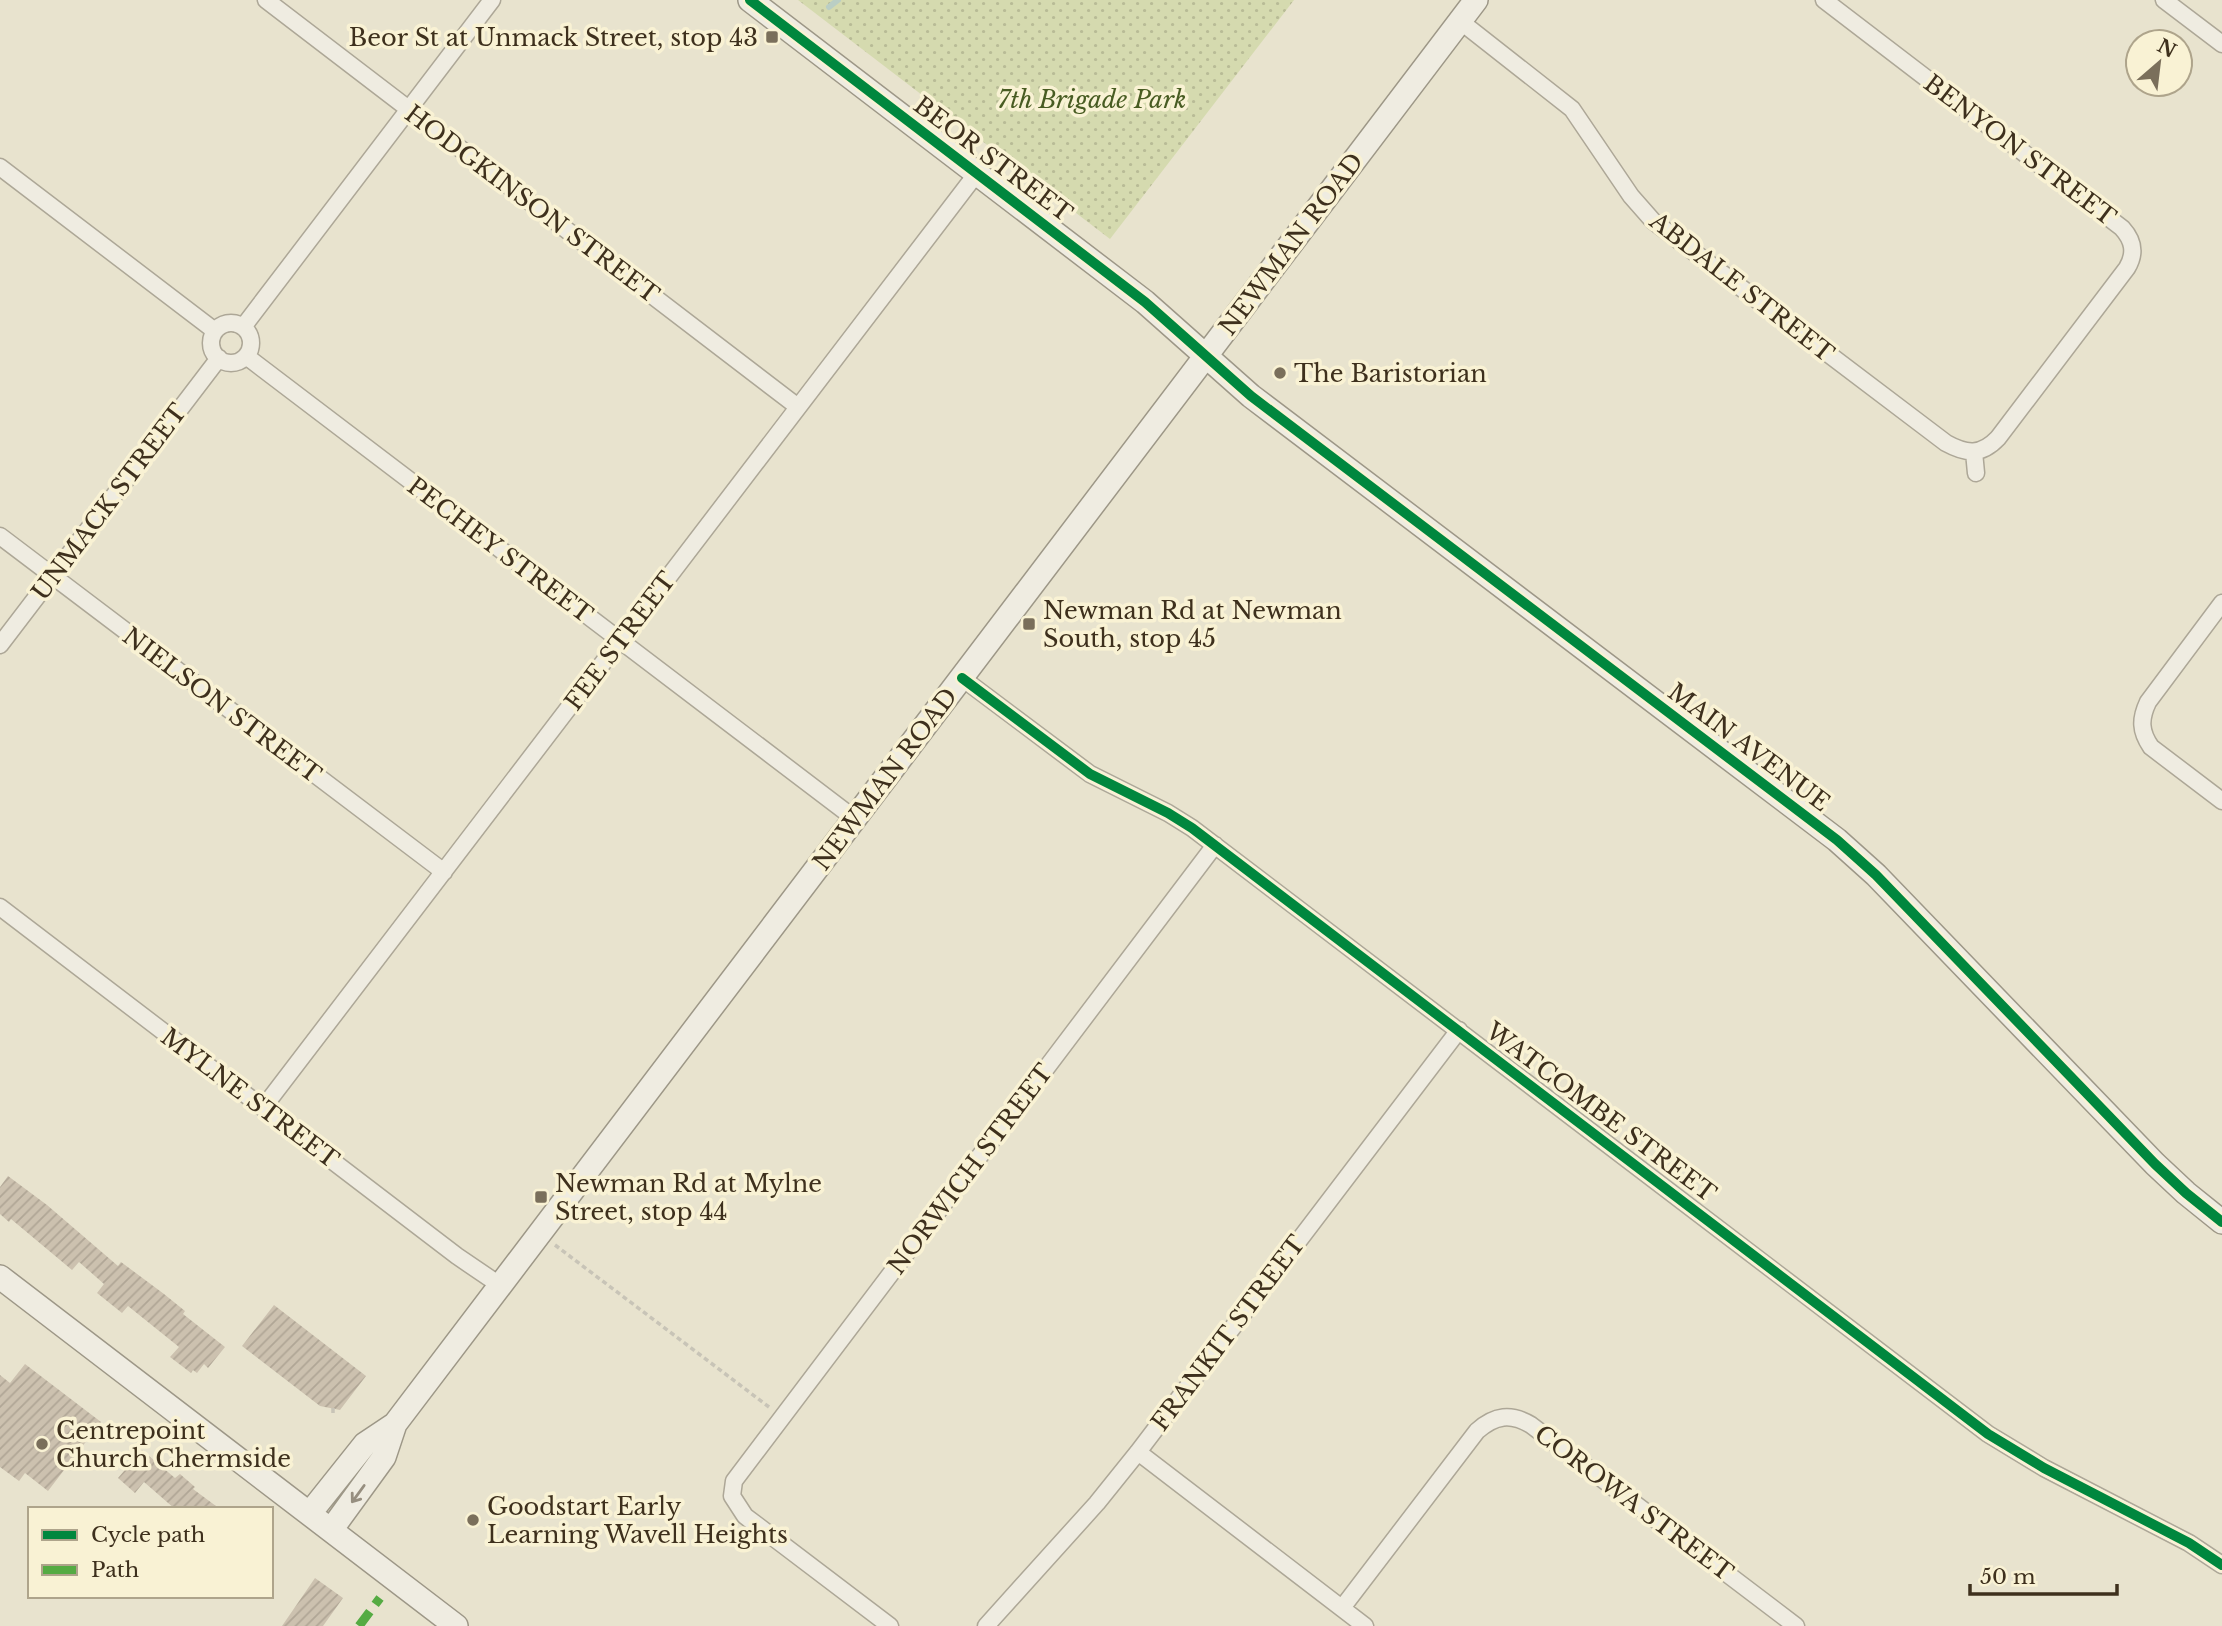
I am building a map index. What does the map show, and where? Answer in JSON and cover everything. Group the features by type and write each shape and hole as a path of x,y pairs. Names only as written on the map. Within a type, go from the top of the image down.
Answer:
{"main road":[{"name":"BEOR STREET","path":"750,0 1145,302 1206,355"},
{"name":"NEWMAN ROAD","path":"310,1513 365,1444 395,1424 1476,0"},
{"name":"MAIN AVENUE","path":"1206,355 1251,396 1837,840 1876,875 2155,1164 2219,1214"},
{"path":"0,1277 456,1626"},
{"name":"NEWMAN ROAD","path":"331,1530 384,1457 395,1424"}],"street":[{"name":"HODGKINSON STREET","path":"266,0 798,407"},
{"path":"243,327 492,0"},
{"name":"BENYON STREET","path":"1824,0 2122,228 2132,243 2133,252 2127,268 1998,438 1986,449 1974,452"},
{"path":"2164,0 2222,44"},
{"name":"ABDALE STREET","path":"1460,21 1572,109 1631,196 1653,220 1945,443 1961,451 1974,452"},
{"path":"0,167 215,331"},
{"name":"FEE STREET","path":"263,1108 977,173"},
{"path":"225,324 238,324 243,327 248,332 251,344 246,356 236,362 224,362 219,358 212,349 215,331 225,324"},
{"name":"PECHEY STREET","path":"246,356 855,819"},
{"name":"UNMACK STREET","path":"0,645 219,358"},
{"path":"1974,452 1976,473"},
{"name":"NIELSON STREET","path":"0,536 444,873"},
{"path":"2222,603 2148,702 2141,724 2144,737 2151,747 2222,801"},
{"name":"WATCOMBE STREET","path":"962,678 1090,774 1168,813 1215,845 1988,1434 2045,1468 2189,1543 2222,1565"},
{"name":"NORWICH STREET","path":"890,1626 751,1522 738,1508 732,1496 738,1474 1215,845"},
{"name":"MYLNE STREET","path":"0,907 457,1256 501,1286"},
{"name":"FRANKIT STREET","path":"986,1626 1097,1503 1138,1452 1459,1030"},
{"name":"COROWA STREET","path":"1342,1608 1477,1431 1496,1418 1507,1416 1531,1425 1796,1626"},
{"path":"1138,1452 1365,1626"}],"path":[{"path":"541,1234 781,1418"}],"green space":[{"name":"7th Brigade Park","path":"798,0 1294,0 1110,239"}],"building":[{"path":"8,1176 47,1205 118,1266 121,1262 164,1294 185,1311 183,1314 225,1347 208,1368 204,1364 197,1373 193,1370 191,1373 170,1357 179,1347 128,1306 122,1313 97,1293 104,1284 79,1262 72,1270 11,1219 9,1222 0,1214 0,1187"},
{"path":"274,1305 366,1376 340,1410 320,1406 242,1346"},
{"name":"Centrepoint Church Chermside","path":"25,1364 101,1422 48,1491 25,1473 19,1481 0,1467 0,1375 10,1383"},
{"path":"142,1450 175,1478 180,1474 195,1487 193,1489 217,1507 173,1507 144,1482 135,1493 118,1478"},
{"path":"315,1578 343,1598 323,1626 282,1626"}],"waterway":[{"path":"829,7 838,0"}],"marked path":[{"path":"359,1626 380,1598"}],"cycle path":[{"path":"750,0 1145,302 1251,396 1837,840 1876,875 2155,1164 2222,1222"},
{"path":"962,678 1090,774 1192,828 1988,1434 2044,1468 2189,1543 2222,1565"}],"place":[{"name":"Beor St at Unmack Street, stop 43","path":"772,37"},
{"name":"The Baristorian","path":"1280,373"},
{"name":"Newman Rd at Newman South, stop 45","path":"1029,624"},
{"name":"Newman Rd at Mylne Street, stop 44","path":"541,1197"},
{"name":"Centrepoint Church Chermside","path":"42,1444"},
{"name":"Goodstart Early Learning Wavell Heights","path":"473,1520"}]}
